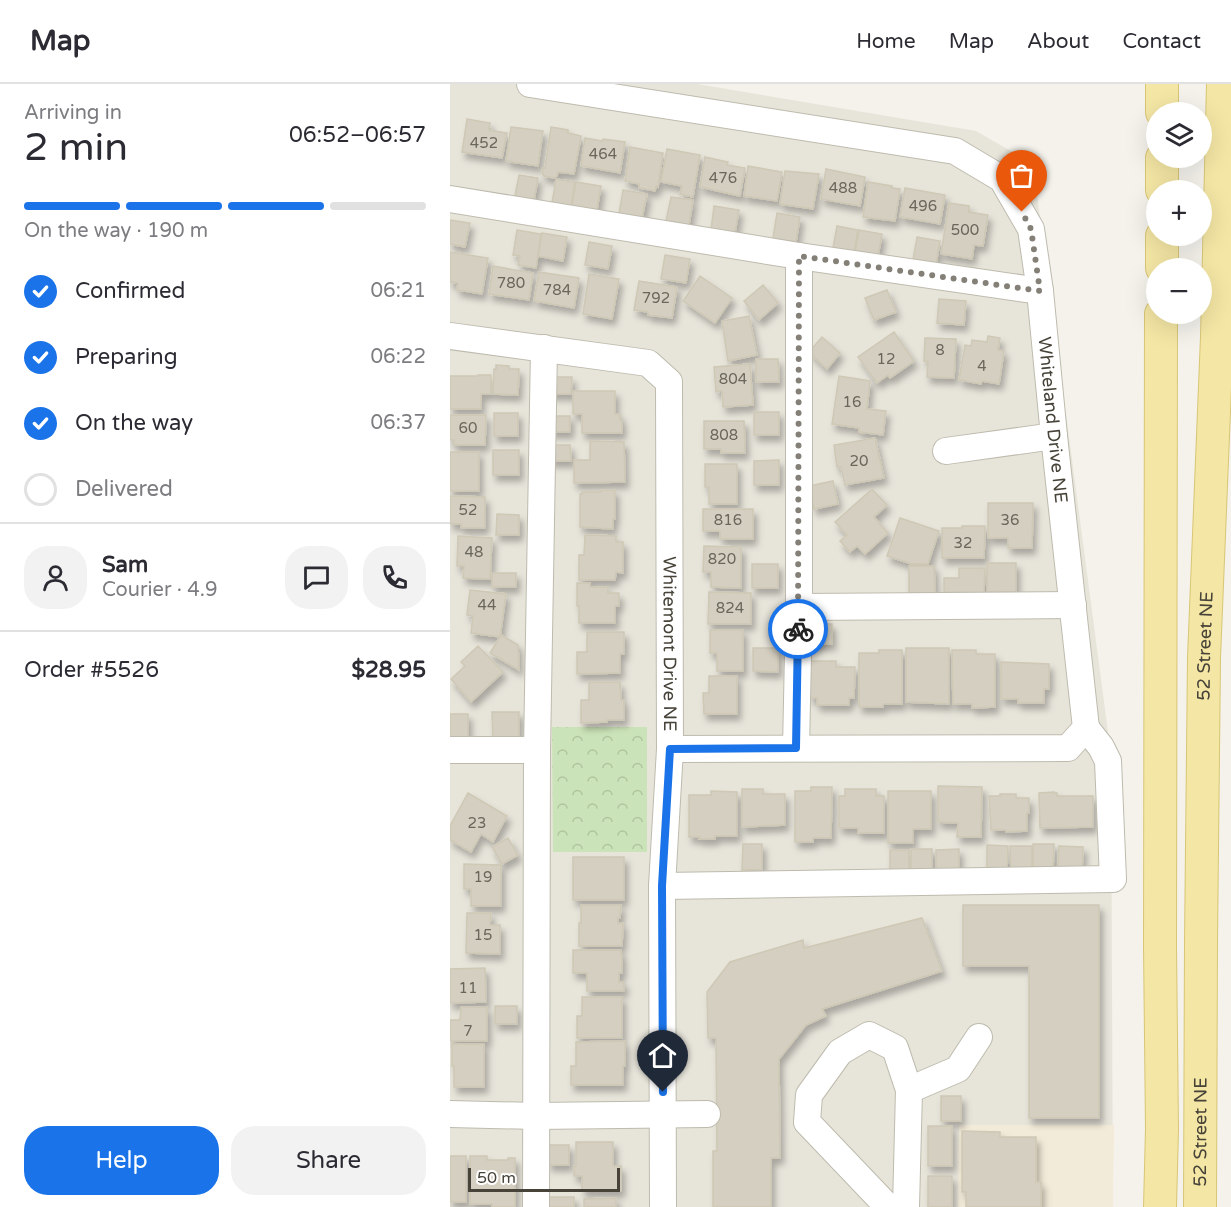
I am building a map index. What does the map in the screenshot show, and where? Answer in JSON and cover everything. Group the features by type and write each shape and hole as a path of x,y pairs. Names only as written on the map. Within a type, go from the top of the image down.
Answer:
{"main road":[{"name":"52 Street NE","path":"1200,1207 1204,658 1217,337 1223,84"},
{"path":"1160,1207 1162,1129 1161,324"}],"street":[{"name":"Whiteland Drive NE","path":"530,84 955,151 1002,179 1031,229 1040,291 1086,728"},
{"path":"450,199 799,256 1040,291"},
{"path":"796,748 799,607 799,256"},
{"name":"Whitemont Drive NE","path":"450,336 648,363 669,382 670,749 662,886 663,1207"},
{"path":"536,1207 537,750 544,348"},
{"path":"946,451 1054,436"},
{"path":"799,607 1073,605"},
{"path":"662,886 1113,879 1108,761 1101,747 1086,728 1068,748 670,749"},
{"path":"450,750 537,750"},
{"path":"888,1207 807,1122 809,1095 840,1052 869,1035 895,1048 909,1090 906,1207"},
{"path":"909,1090 958,1068 979,1037"},
{"path":"450,1114 535,1116 707,1114"}],"shaded area":[{"path":"450,84 697,84 976,131 1033,164 1111,755 1113,1207 450,1207"},
{"path":"959,1125 1114,1125 1113,1207 958,1207"}],"green space":[{"path":"552,727 647,727 647,852 553,852"}],"building":[{"path":"467,119 490,123 489,130 507,133 502,158 462,152"},
{"path":"511,127 543,131 538,166 506,161"},
{"path":"551,127 568,130 568,133 581,136 574,174 558,172 554,178 544,176 542,173 545,168"},
{"path":"585,138 625,142 620,173 581,166"},
{"path":"630,147 663,153 658,187 656,186 655,191 639,188 639,184 625,181"},
{"path":"667,149 700,155 693,197 680,194 682,186 661,182"},
{"path":"705,157 728,162 727,165 745,168 740,196 700,187"},
{"path":"748,166 782,172 777,201 744,196"},
{"path":"826,169 865,177 860,206 821,199"},
{"path":"785,171 819,174 813,209 780,204"},
{"path":"519,175 538,178 534,200 515,196"},
{"path":"556,179 575,182 571,206 552,203"},
{"path":"576,182 601,186 597,210 572,206"},
{"path":"868,182 900,189 895,221 863,217"},
{"path":"905,188 945,195 940,224 900,217"},
{"path":"623,190 647,194 642,218 619,214"},
{"path":"671,197 693,200 689,225 666,221"},
{"path":"949,203 969,206 969,212 988,215 983,246 974,245 972,259 941,254"},
{"path":"714,206 739,210 735,233 711,230"},
{"path":"777,213 800,217 796,242 773,238"},
{"path":"450,220 470,223 465,247 450,244"},
{"path":"837,226 858,230 854,252 833,248"},
{"path":"517,230 541,234 536,268 518,265 520,256 513,255"},
{"path":"859,230 882,234 878,256 855,253"},
{"path":"542,233 567,237 563,261 538,256"},
{"path":"917,237 940,241 936,264 913,260"},
{"path":"589,242 612,246 608,269 585,265"},
{"path":"450,252 488,258 482,294 457,290 458,283 450,282"},
{"path":"665,255 690,259 686,283 661,279"},
{"path":"493,266 533,273 529,300 489,294"},
{"path":"539,272 579,278 574,308 534,301"},
{"path":"589,274 619,279 612,319 583,314"},
{"path":"700,276 732,298 715,323 683,301"},
{"path":"639,281 677,287 672,318 648,315 648,312 634,310"},
{"path":"763,285 778,303 759,320 744,301"},
{"path":"887,290 896,312 874,320 865,298"},
{"path":"939,299 966,301 964,325 937,323"},
{"path":"749,316 757,355 728,361 722,321"},
{"path":"894,332 914,361 890,378 888,375 877,383 858,357"},
{"path":"988,336 1000,338 998,350 1004,351 999,384 959,380 965,345 971,346 972,340 987,342"},
{"path":"822,337 840,353 827,369 809,352"},
{"path":"925,338 956,339 954,378 927,377 928,362 924,361"},
{"path":"756,359 778,359 779,382 756,382"},
{"path":"750,364 753,405 723,407 722,391 716,392 714,367"},
{"path":"496,365 519,369 518,395 493,394"},
{"path":"491,375 491,394 481,394 481,409 450,409 450,376"},
{"path":"839,376 870,381 867,409 886,411 883,435 859,432 859,428 832,424"},
{"path":"549,377 572,377 571,394 549,394"},
{"path":"573,391 615,391 615,414 620,414 622,433 582,433 582,414 573,414"},
{"path":"754,412 779,412 779,435 754,435"},
{"path":"494,413 518,413 518,436 494,436"},
{"path":"450,415 486,415 485,445 454,445 454,440 450,440"},
{"path":"549,416 570,416 570,432 549,432"},
{"path":"704,421 744,421 745,453 721,453 721,449 704,449"},
{"path":"875,438 884,478 845,485 841,467 837,467 834,445"},
{"path":"590,441 624,442 625,482 574,483 574,460 590,460"},
{"path":"549,445 570,445 571,461 549,461"},
{"path":"493,450 519,450 519,475 493,475"},
{"path":"450,452 479,452 479,491 450,491"},
{"path":"779,460 779,485 754,485 754,461"},
{"path":"705,464 737,464 737,504 709,504 709,487 705,487"},
{"path":"833,481 838,504 814,509 809,486"},
{"path":"872,489 887,505 874,517 888,533 865,554 857,546 850,552 840,541 847,535 835,522"},
{"path":"601,490 615,490 613,529 580,527 580,494 582,492 601,492"},
{"path":"450,496 485,497 485,528 461,528 461,524 450,524"},
{"path":"988,503 1033,503 1032,548 1008,548 1008,538 988,538"},
{"path":"703,509 753,509 753,539 720,539 720,531 703,531"},
{"path":"497,514 519,515 519,535 496,535"},
{"path":"900,518 939,531 928,564 912,564 887,556"},
{"path":"962,526 985,526 984,558 942,558 942,528 962,528"},
{"path":"585,535 616,536 616,542 623,542 623,573 616,572 615,580 579,580 579,555 584,555"},
{"path":"458,536 492,538 490,579 463,578 464,566 457,566"},
{"path":"704,546 741,547 741,588 711,587 711,572 703,572"},
{"path":"987,563 1016,563 1016,592 987,592"},
{"path":"752,564 778,564 778,588 752,588"},
{"path":"909,566 934,566 935,593 909,593"},
{"path":"959,568 985,568 984,593 944,592 944,578 959,578"},
{"path":"492,573 516,573 516,587 492,587"},
{"path":"577,583 590,583 590,587 608,587 608,593 619,593 619,606 615,606 615,623 579,623"},
{"path":"470,590 506,594 500,637 471,633 473,616 467,615"},
{"path":"709,592 751,593 751,624 708,624"},
{"path":"810,624 832,624 832,644 811,644"},
{"path":"710,630 743,630 743,671 717,671 717,653 710,653"},
{"path":"587,632 624,632 624,654 620,654 620,673 577,674 577,652 587,652"},
{"path":"501,635 518,645 519,670 490,653"},
{"path":"478,646 503,672 471,702 451,679 465,666 461,662"},
{"path":"753,648 778,648 778,672 753,671"},
{"path":"906,648 949,648 949,704 906,702"},
{"path":"879,650 902,650 902,704 859,707 859,653 879,653"},
{"path":"952,650 976,650 976,654 995,654 995,707 972,708 972,704 953,704"},
{"path":"810,661 836,661 836,667 855,667 854,698 849,698 849,705 817,705 817,698 810,698"},
{"path":"1001,662 1049,664 1049,689 1044,689 1044,703 1018,703 1018,699 1001,699"},
{"path":"709,676 737,676 737,714 704,714 703,693 709,693"},
{"path":"589,682 620,682 621,700 624,700 624,720 581,723 581,700 589,700"},
{"path":"492,712 519,712 519,738 493,738"},
{"path":"450,714 468,714 468,737 450,737"},
{"path":"938,786 982,787 981,837 957,837 958,823 938,822"},
{"path":"811,787 832,787 831,838 813,838 813,842 795,842 795,791 811,791"},
{"path":"742,789 763,789 763,794 785,794 785,825 742,827"},
{"path":"845,789 876,789 876,796 884,796 884,833 858,833 858,828 839,828 839,796 845,796"},
{"path":"711,791 737,792 737,836 715,836 715,839 689,837 689,795 711,795"},
{"path":"888,791 931,791 931,829 913,829 913,843 888,843"},
{"path":"1054,792 1057,796 1093,796 1093,827 1040,828 1039,793"},
{"path":"468,793 507,816 493,842 481,834 471,852 450,840 450,826"},
{"path":"1000,794 1016,794 1016,798 1029,798 1027,831 991,830 989,796 1000,796"},
{"path":"508,838 518,855 502,864 492,847"},
{"path":"743,844 762,844 762,870 742,870"},
{"path":"1033,844 1054,844 1053,870 1033,870"},
{"path":"987,845 1008,846 1007,871 987,871"},
{"path":"1010,846 1032,846 1032,870 1011,871"},
{"path":"1059,846 1083,847 1082,871 1058,870"},
{"path":"911,849 932,849 932,871 911,871"},
{"path":"959,849 959,870 936,870 936,850"},
{"path":"890,850 909,850 909,871 890,870"},
{"path":"573,857 624,857 624,900 573,900"},
{"path":"464,864 501,865 501,906 471,906 471,889 464,889"},
{"path":"581,905 621,905 618,923 623,923 622,946 579,946"},
{"path":"963,905 1099,905 1099,1118 1029,1118 1029,966 963,966"},
{"path":"467,913 491,913 490,925 500,925 500,954 466,953"},
{"path":"922,918 942,971 822,1009 826,1016 806,1025 779,1059 780,1158 771,1158 771,1207 713,1207 713,1151 717,1151 716,1038 708,1038 707,992 730,962 803,940 804,948"},
{"path":"573,950 621,950 622,973 619,973 619,982 624,982 624,991 587,991 587,973 573,973"},
{"path":"485,968 486,1002 450,1003 450,969"},
{"path":"582,997 622,997 622,1038 577,1038 577,1016 582,1016"},
{"path":"495,1006 517,1006 517,1024 495,1024"},
{"path":"461,1007 487,1007 487,1041 450,1041 450,1020 460,1020"},
{"path":"625,1041 623,1085 571,1085 571,1066 576,1066 576,1042"},
{"path":"452,1044 484,1044 484,1087 454,1087"},
{"path":"941,1096 961,1096 961,1121 941,1121"},
{"path":"928,1126 952,1126 952,1166 928,1166"},
{"path":"962,1131 1000,1132 1000,1137 1036,1137 1036,1182 1041,1182 1041,1207 966,1207 966,1192 962,1192"},
{"path":"576,1142 613,1142 613,1166 621,1166 621,1191 582,1191 582,1176 574,1176"},
{"path":"549,1145 569,1145 569,1165 548,1165"},
{"path":"450,1156 466,1156 466,1202 450,1202"},
{"path":"470,1156 487,1156 487,1160 515,1158 515,1207 470,1204"},
{"path":"928,1176 952,1176 952,1207 928,1207"},
{"path":"549,1197 574,1197 574,1207 549,1207"},
{"path":"616,1198 616,1207 584,1207 584,1199"}],"way so far":[{"path":"798,629 799,256 1040,291 1031,229 1022,212"}],"route":[{"path":"663,1092 662,886 670,749 796,748 798,629"}]}
